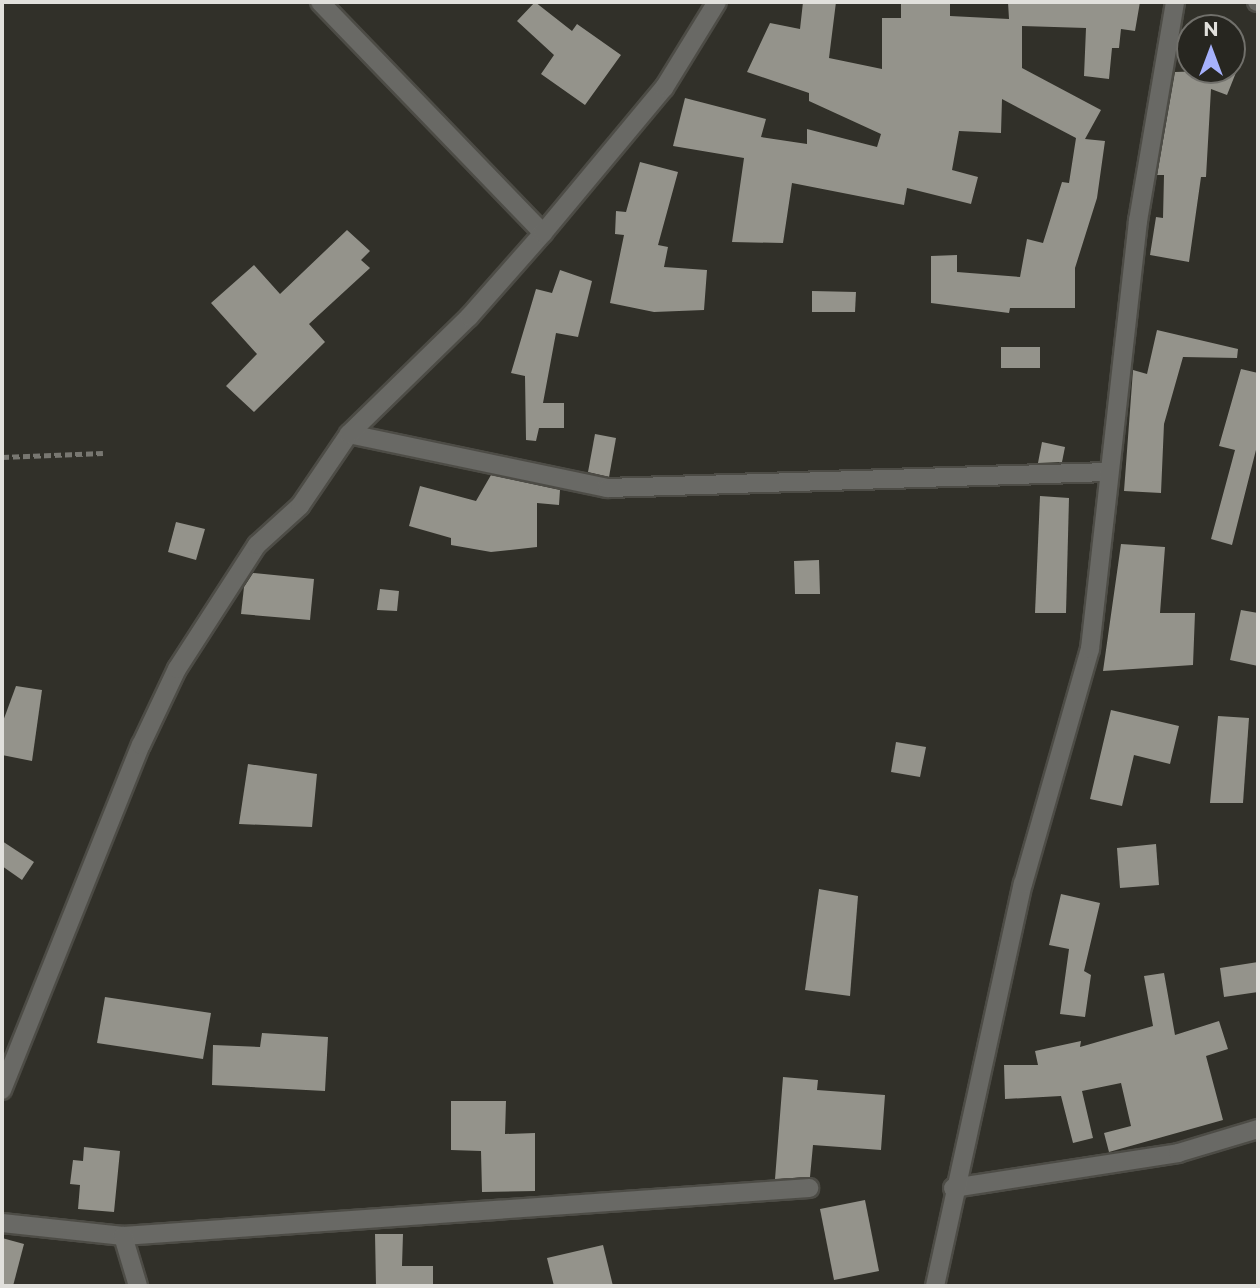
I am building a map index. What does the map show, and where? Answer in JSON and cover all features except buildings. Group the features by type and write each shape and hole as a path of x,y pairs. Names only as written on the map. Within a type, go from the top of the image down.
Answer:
{"street":[{"path":"320,2 543,233"},
{"path":"2,1090 177,669 257,545 300,506 349,434 469,317 543,233 664,88 718,2"},
{"path":"935,1286 953,1188 1023,884 1090,649 1138,221 1175,2"},
{"path":"349,434 607,488 1108,472"},
{"path":"953,1188 1178,1153 1258,1129"},
{"path":"2,1223 123,1236 809,1188"},
{"path":"123,1236 138,1286"}],"path":[{"path":"2,457 103,453"}]}
